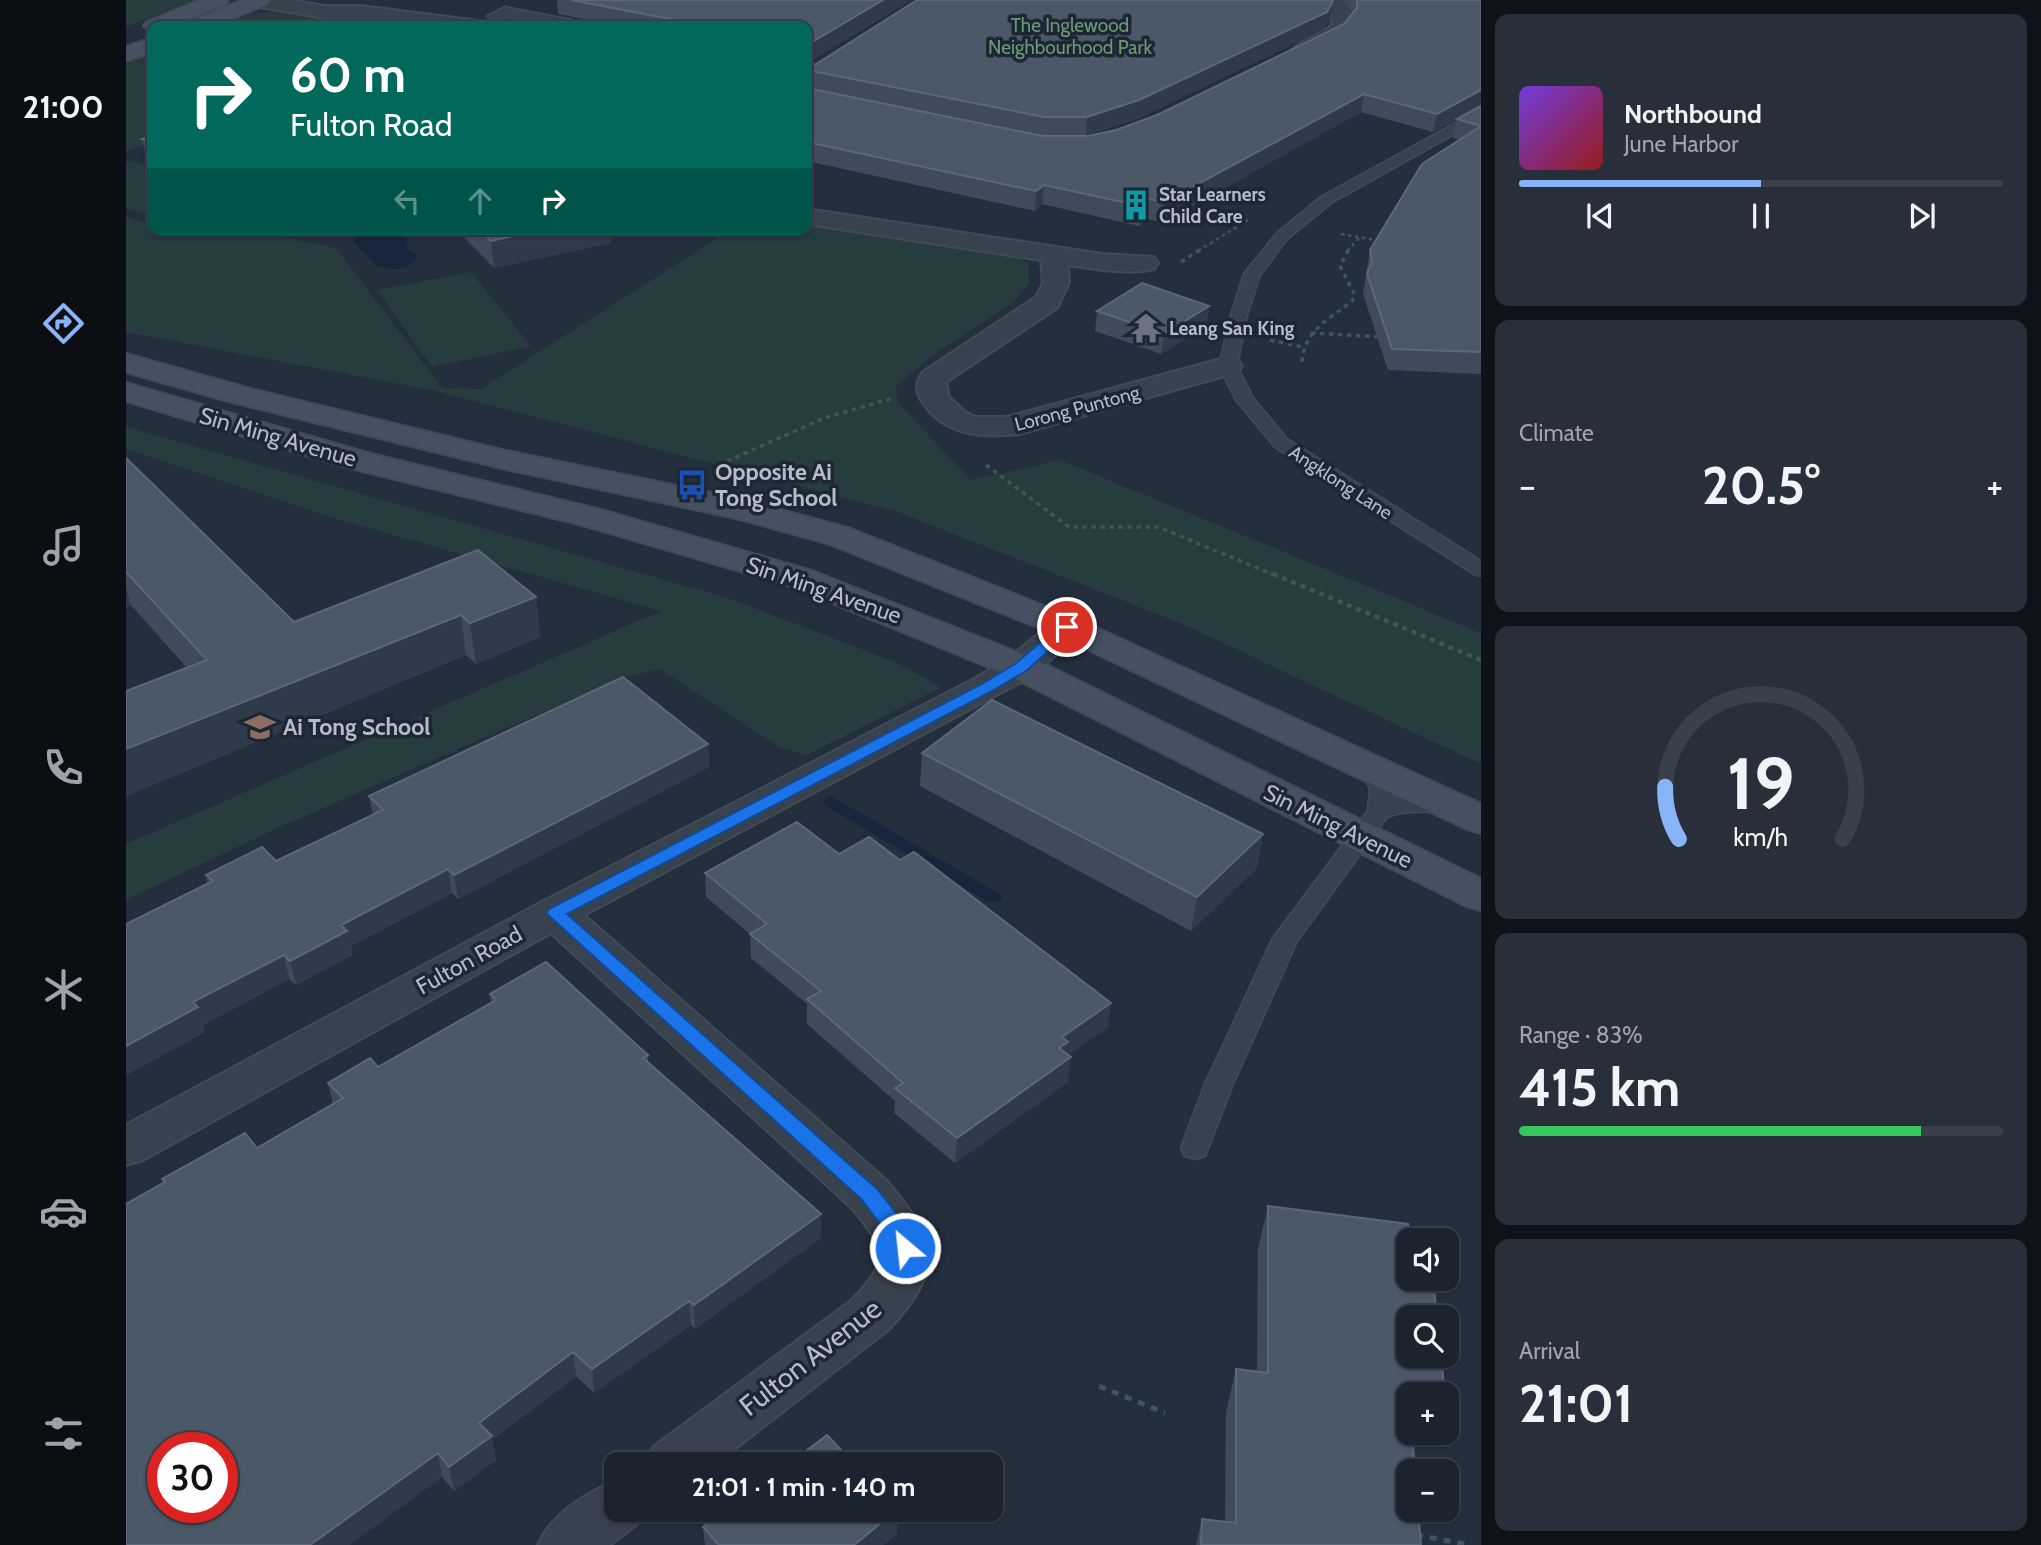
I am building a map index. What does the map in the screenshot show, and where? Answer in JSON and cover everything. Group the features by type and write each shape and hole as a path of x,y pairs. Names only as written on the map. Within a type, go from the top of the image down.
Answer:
{"main road":[{"path":"167,21 218,0"},
{"path":"208,21 258,0"},
{"path":"126,38 147,29"},
{"path":"126,55 147,46"},
{"name":"Sin Ming Avenue","path":"126,363 238,395 506,460 797,522 911,564 1067,627 1466,813"},
{"name":"Sin Ming Avenue","path":"129,394 357,460 590,517 800,578 1021,667 1369,825 1481,896"}],"street":[{"path":"258,0 325,12 361,12 432,21"},
{"path":"306,0 341,5 361,12"},
{"path":"1278,62 1341,30 1345,20 1342,10 1332,0"},
{"path":"812,217 1102,262 1145,263"},
{"name":"Lorong Puntong","path":"1054,253 1056,283 1047,302 933,378 933,396 944,411 959,423 986,427 1018,425 1228,366"},
{"name":"Fulton Road","path":"126,1147 555,913 1021,667 1067,627"},
{"name":"Fulton Avenue","path":"555,913 870,1195 901,1234 905,1248 905,1263 891,1291 870,1315 689,1452"},
{"path":"566,1545 604,1516"}],"lane":[{"path":"524,16 553,21"},
{"path":"1228,366 1239,315 1252,274 1292,226 1326,201 1481,113"},
{"name":"Angklong Lane","path":"1228,366 1245,400 1282,443 1481,570"},
{"path":"1195,1148 1219,1084 1286,938 1369,825 1384,795 1382,781 1372,769"},
{"path":"1369,825 1403,803 1425,802 1466,813"}],"path":[{"path":"1292,226 1387,242"},
{"path":"1302,362 1301,352 1311,333 1352,301 1355,295 1340,266 1347,251 1360,237"},
{"path":"1311,333 1389,337"},
{"path":"714,467 783,433 832,415 894,398"},
{"path":"978,457 1069,527 1157,527 1481,660"},
{"path":"1099,1386 1165,1413"},
{"path":"1412,1534 1471,1545"}],"green space":[{"path":"126,0 195,0 126,27"},
{"path":"282,10 385,21 233,21 248,15"},
{"path":"147,55 147,143 126,152 126,64"},
{"path":"131,160 147,165 147,214 126,208 126,163"},
{"path":"126,217 147,223 147,235 278,236 336,248 442,388 481,389 723,235 812,235 812,226 1015,255 1029,264 1029,284 1012,303 933,355 895,387 898,403 971,480 1060,460 1481,633 1481,764 1180,623 898,512 436,391 126,332"},
{"path":"471,272 531,346 432,367 377,290"},
{"path":"126,427 728,598 895,662 941,687 806,755 779,747 660,669 619,679 275,829 126,900 126,844 661,611 330,517 126,449"}],"water":[{"path":"362,235 405,235 408,240 406,247 418,256 410,265 388,269 377,266 352,241"}],"building":[{"path":"571,0 883,0 812,42 812,21 681,21"},
{"path":"917,0 1333,1 1327,12 1139,100 1087,117 1044,117 812,71 812,64"},
{"path":"1357,0 1481,0 1481,90 1437,114 1364,94 1165,202 1148,199 1141,206 1044,185 1036,191 812,143 812,89 1043,136 1088,136 1116,130 1157,115 1344,24 1357,8"},
{"path":"1481,106 1481,126 1457,119"},
{"path":"1481,126 1481,352 1392,349 1367,274 1372,261 1370,250 1422,164"},
{"path":"486,235 518,235 491,241"},
{"path":"1142,283 1209,306 1164,334 1097,311"},
{"path":"126,458 294,622 478,550 536,597 470,623 461,615 126,749 126,691 207,660 126,572"},
{"path":"623,677 708,744 454,875 448,869 341,925 347,931 290,961 284,955 193,1002 198,1007 126,1046 126,924 213,881 206,875 262,847 276,861 383,810 369,796"},
{"path":"992,700 1263,834 1197,897 922,753"},
{"path":"797,822 839,854 869,837 900,860 914,852 1111,1003 1062,1037 1068,1042 1059,1048 1071,1057 957,1138 895,1088 903,1083 807,999 821,991 750,934 767,924 705,873"},
{"path":"546,962 648,1055 643,1058 821,1214 694,1305 689,1301 592,1369 573,1352 479,1423 492,1436 449,1467 438,1453 310,1545 126,1545 126,1204 165,1182 162,1179 245,1133 257,1148 343,1098 328,1083 370,1058 378,1067 496,1000 490,994"},
{"path":"1268,1206 1408,1224 1408,1228 1396,1228 1396,1291 1434,1291 1436,1305 1396,1305 1396,1368 1442,1368 1444,1382 1396,1382 1396,1445 1413,1445 1414,1459 1396,1459 1396,1522 1419,1522 1421,1545 1201,1545 1202,1519 1236,1523 1236,1369 1268,1373"},
{"path":"827,1435 843,1452 804,1452"},
{"path":"710,1522 882,1522 854,1545 719,1545 703,1527"}],"waterway":[{"path":"831,801 994,898"}],"place":[{"name":"Star Learners Child Care","path":"1136,205"},
{"name":"Leang San King","path":"1146,328"},
{"name":"Opposite Ai Tong School","path":"692,485"},
{"name":"Ai Tong School","path":"260,727"}],"route":[{"path":"905,1248 901,1234 870,1195 555,913 987,687 1021,667 1067,627"}],"park label":[{"name":"The Inglewood Neighbourhood Park","path":"1070,36"}]}
